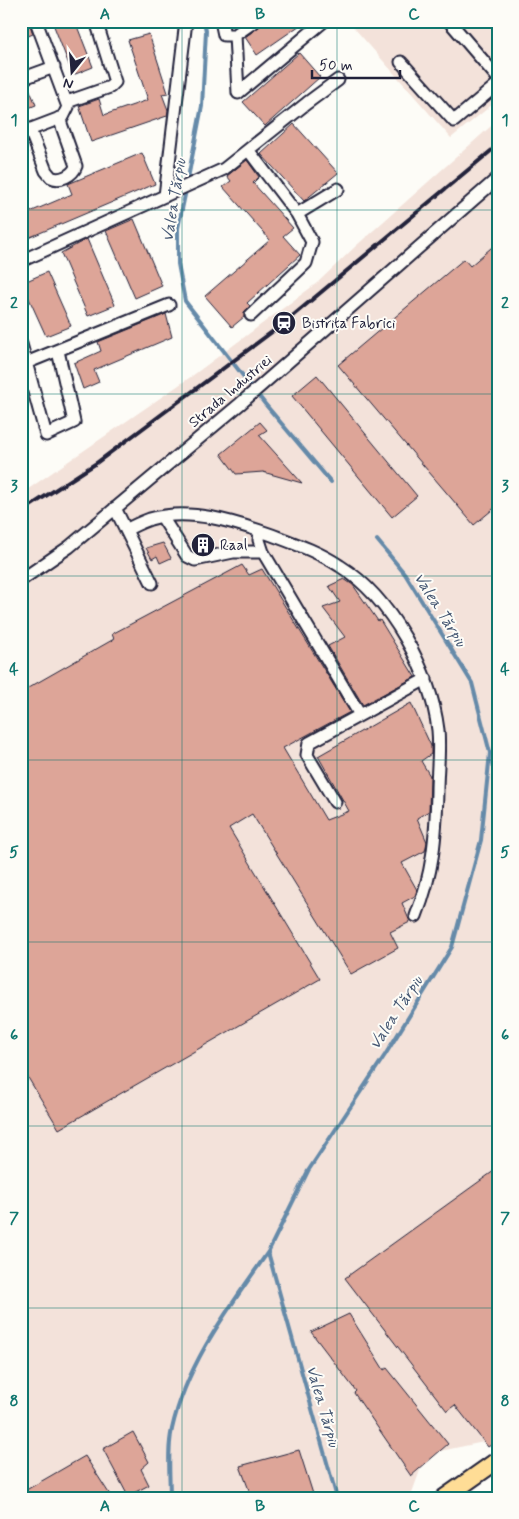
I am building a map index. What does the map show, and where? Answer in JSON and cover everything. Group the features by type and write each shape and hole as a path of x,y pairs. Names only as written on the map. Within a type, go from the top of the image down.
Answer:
{"highway":[{"path":"444,1498 498,1460"}],"street":[{"path":"36,21 67,102 66,113 59,118 25,132 48,174 55,179 74,172 76,166 59,118"},
{"path":"67,102 110,86 115,82 96,21"},
{"path":"165,196 186,21"},
{"path":"221,21 224,35 235,35 255,21"},
{"path":"235,35 238,93 324,21"},
{"path":"449,21 498,78"},
{"path":"401,62 454,121 498,84"},
{"path":"21,79 54,67"},
{"path":"21,260 224,169 249,151 306,102 338,80"},
{"path":"249,151 297,214 312,242 306,263 251,315"},
{"name":"Strada Industriei","path":"21,580 69,548 240,404 498,178"},
{"path":"297,214 338,189"},
{"path":"26,363 169,305"},
{"path":"21,344 46,435 74,422 58,351"},
{"path":"115,508 152,583"},
{"path":"126,530 150,519 162,517 218,518 317,552 365,585 381,602 401,633 426,679 438,731 436,822 427,888 416,916"},
{"path":"162,517 187,556 195,560 233,552 262,552"},
{"path":"260,531 259,540 262,552 360,715"},
{"path":"335,802 307,755 308,743 426,679"}],"shaded area":[{"path":"348,21 498,21 498,100 451,138"},
{"path":"498,120 498,1439 426,1454 410,1498 21,1498 21,494 192,376 317,283"}],"building":[{"path":"21,21 29,21 33,34 21,39"},
{"path":"52,21 75,21 93,67 73,75"},
{"path":"262,21 306,21 257,55 245,37 259,27"},
{"path":"149,34 168,93 162,94 168,110 167,116 91,142 79,106 99,99 104,115 148,100 128,40"},
{"path":"299,53 320,77 265,126 243,102"},
{"path":"29,88 36,105 21,111 21,91"},
{"path":"294,124 338,173 304,201 261,154"},
{"path":"142,153 155,184 21,241 21,192 30,212 72,194 68,184"},
{"path":"247,160 259,177 253,183 293,228 283,236 300,255 247,303 250,306 244,312 244,317 232,327 205,296 270,240 223,187 231,181 227,176"},
{"path":"134,219 162,286 135,298 106,231"},
{"path":"87,239 115,305 88,316 61,253"},
{"path":"498,242 498,505 474,525 338,365 464,259 470,266"},
{"path":"47,272 71,326 46,336 22,283"},
{"path":"166,314 172,337 94,370 99,382 83,389 74,363 101,351 98,342"},
{"path":"317,375 417,496 392,517 292,396"},
{"path":"260,422 267,430 259,435 302,483 263,472 236,474 221,454"},
{"name":"Raal","path":"198,535 202,538 208,535 214,546 196,552 192,543"},
{"path":"163,543 171,558 160,563 157,556 152,559 146,548"},
{"path":"242,565 249,575 262,569 350,712 283,748 326,820 349,811 318,756 411,703 431,746 431,754 421,761 430,776 429,811 417,818 427,842 425,851 402,863 417,890 415,896 402,903 410,922 390,932 398,948 351,974 252,814 229,828 320,979 59,1129 21,1066 21,692 114,639 112,634"},
{"path":"344,579 353,585 378,621 380,620 415,677 363,705 328,646 345,637 323,608 340,602 329,586"},
{"path":"498,1168 498,1440 488,1447 455,1405 447,1411 345,1278"},
{"path":"349,1314 384,1370 387,1368 448,1444 411,1476 354,1393 356,1391 311,1332"},
{"path":"133,1432 149,1462 141,1469 149,1485 128,1496 103,1449"},
{"path":"299,1450 313,1494 300,1498 252,1498 240,1466"},
{"path":"85,1456 112,1498 21,1498 21,1493"}],"waterway":[{"name":"Valea Tărpiu","path":"187,183 202,106 206,31 204,21"},
{"name":"Valea Tărpiu","path":"186,190 178,228 178,264 185,301 265,404 331,482"},
{"name":"Valea Tărpiu","path":"337,1498 268,1252 308,1171 385,1055 452,947 481,840 490,753 472,683 405,574 377,540"},
{"path":"170,1498 170,1437 179,1404 188,1381 211,1336 268,1252"}],"railway":[{"path":"21,512 95,464 284,323 498,145"}],"place":[{"name":"Bistrița Fabrici","path":"284,323"},
{"name":"Raal","path":"203,545"}]}
